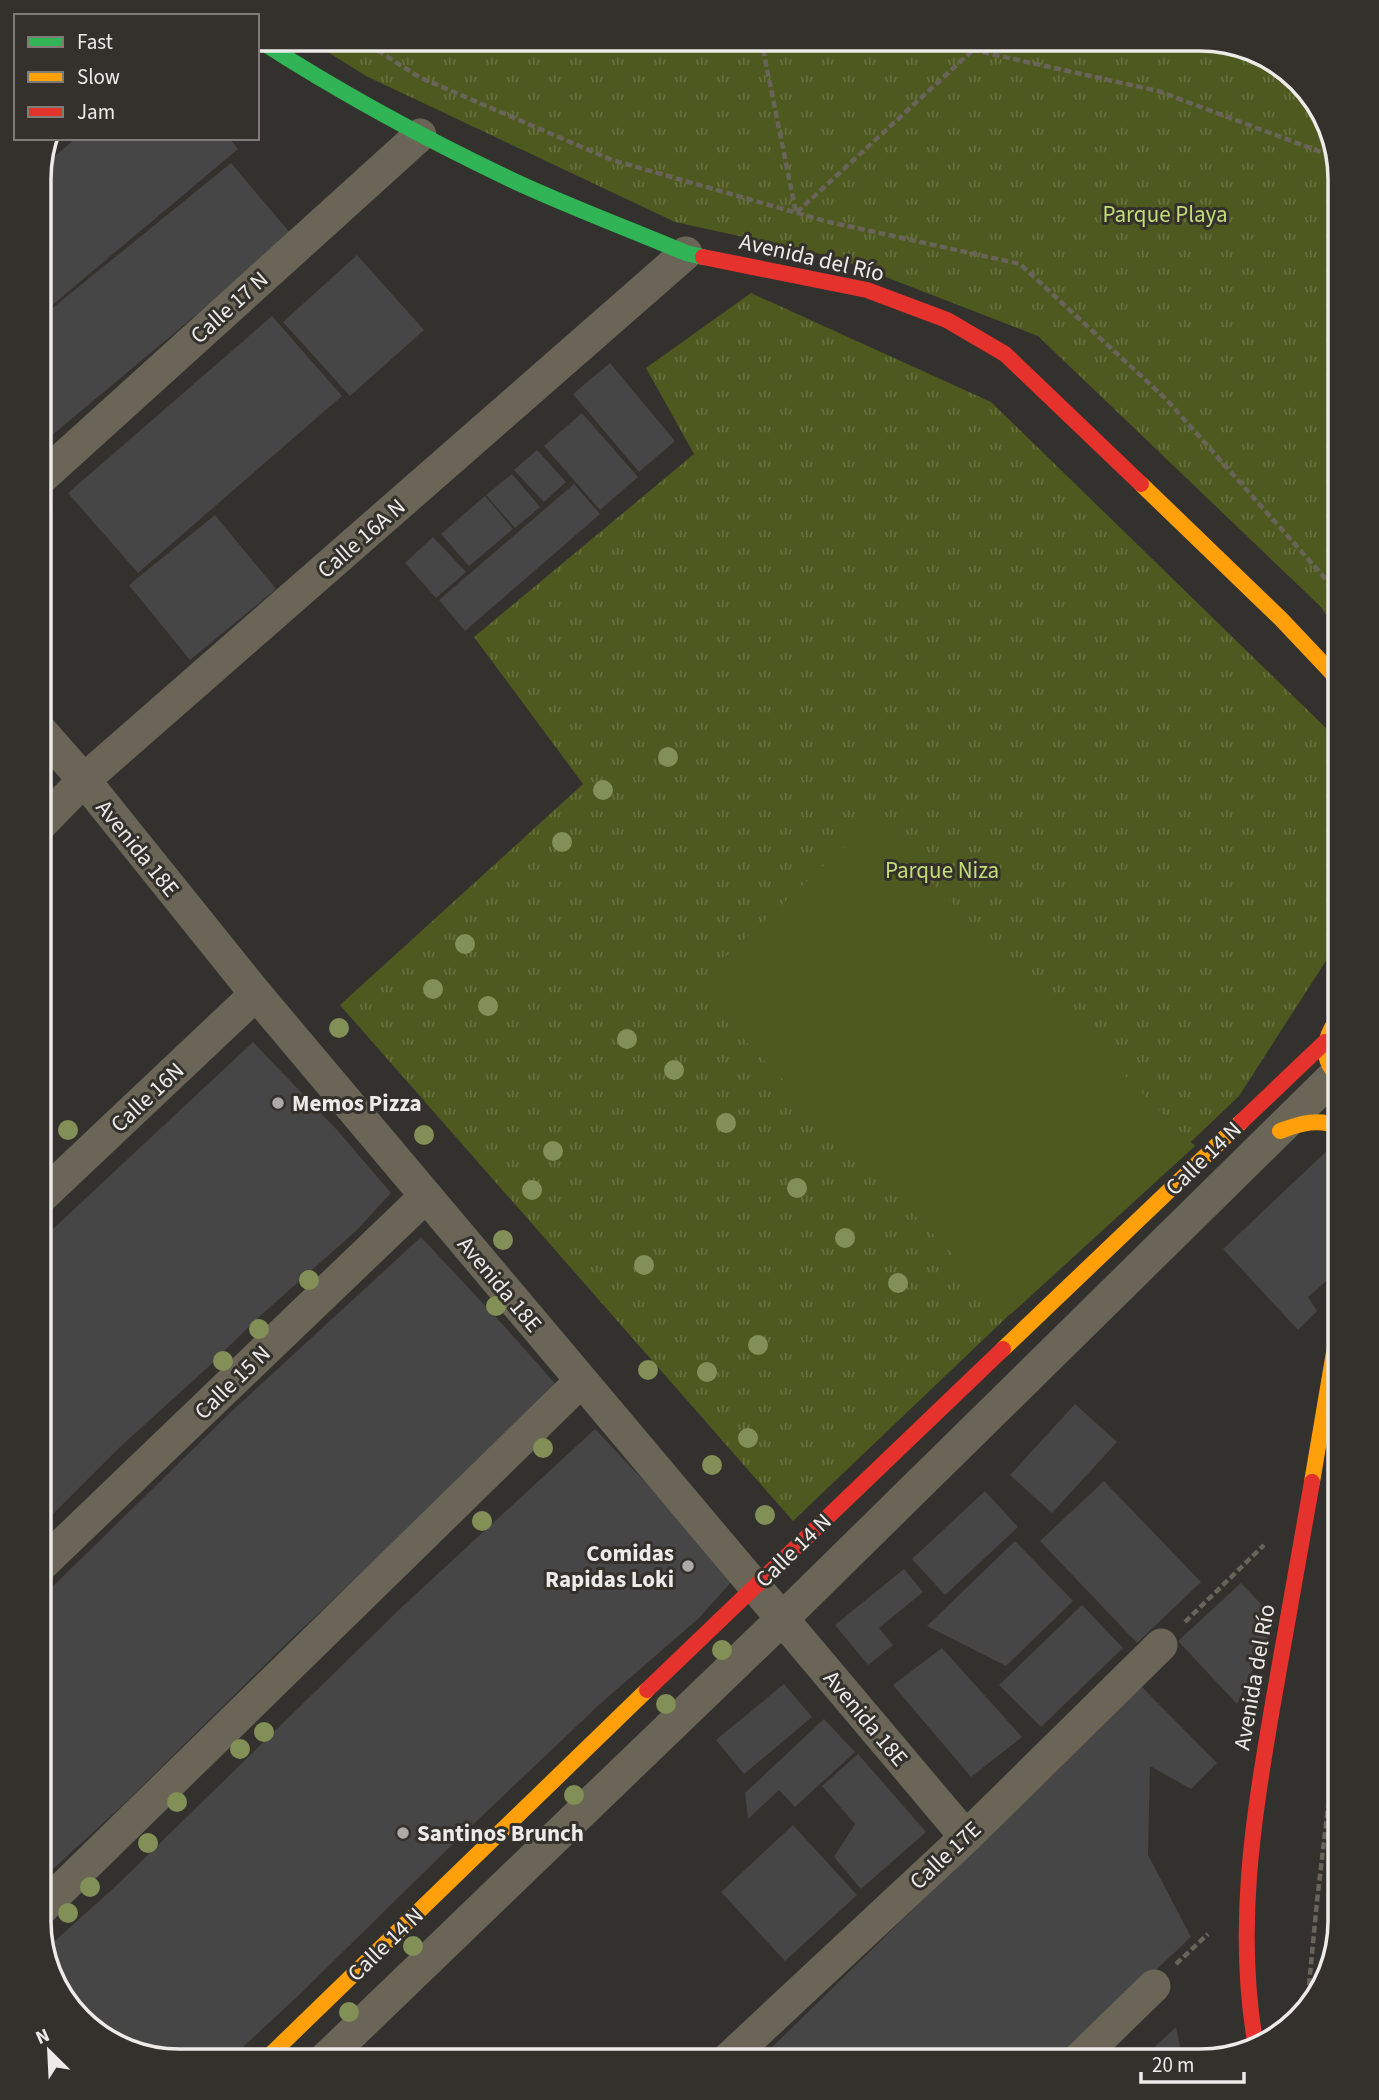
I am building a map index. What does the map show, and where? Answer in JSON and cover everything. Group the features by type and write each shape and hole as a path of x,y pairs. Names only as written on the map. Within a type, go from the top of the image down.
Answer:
{"main road":[{"name":"Avenida del Río","path":"275,51 317,78 420,135 516,182 686,253 867,290 947,320 1005,354 1281,619 1328,669"},
{"name":"Calle 14 N","path":"276,2049 1328,1036"},
{"path":"1325,1041 1324,1051 1328,1064"},
{"path":"1280,1130 1300,1123 1328,1121"},
{"name":"Avenida del Río","path":"1254,2037 1245,1953 1247,1884 1259,1785 1328,1386"}],"street":[{"name":"Calle 17 N","path":"51,469 420,135"},
{"name":"Calle 16A N","path":"51,814 84,780 686,253"},
{"name":"Avenida 18E","path":"51,743 256,994 965,1837"},
{"name":"Calle 16N","path":"51,1188 256,994"},
{"name":"Calle 14 N","path":"335,2049 782,1619 1280,1130 1315,1092 1328,1084"},
{"name":"Calle 15 N","path":"51,1555 426,1196"},
{"path":"51,1898 582,1381"},
{"name":"Calle 17E","path":"739,2049 965,1837 1161,1645"},
{"path":"1090,2049 1154,1986"}],"path":[{"path":"763,51 796,213 972,51"},
{"path":"978,51 1158,90 1326,155"},
{"path":"1161,1645 1268,1541"},
{"path":"1309,1989 1328,1807"},
{"path":"1154,1986 1209,1932"}],"green space":[{"name":"Parque Playa","path":"326,51 1209,51 1249,60 1264,68 1291,88 1302,101 1319,130 1327,162 1328,618 1321,607 1038,336 834,257 675,222 366,76"},
{"name":"Parque Niza","path":"751,293 991,402 1328,730 1328,958 1239,1096 793,1521 340,1005 583,784 474,637 694,454 646,368"},
{"path":"871,822 1195,1146 1011,1314 693,987"}],"building":[{"path":"74,140 231,140 238,149 51,306 53,158"},
{"path":"231,163 292,235 51,436 51,309"},
{"path":"357,255 424,330 350,396 283,322"},
{"path":"272,316 342,396 138,573 68,493"},
{"path":"610,363 675,441 639,472 573,394"},
{"path":"582,413 638,477 600,510 544,446"},
{"path":"537,450 566,482 544,502 514,470"},
{"path":"512,474 540,507 515,528 486,495"},
{"path":"574,484 600,514 465,631 439,600"},
{"path":"485,496 513,529 469,566 441,534"},
{"path":"215,515 276,589 190,660 129,585"},
{"path":"433,537 466,572 436,598 405,563"},
{"path":"253,1042 338,1131 391,1193 357,1230 260,1316 120,1447 51,1516 51,1231"},
{"path":"1328,1150 1328,1280 1308,1297 1317,1311 1298,1330 1223,1249"},
{"path":"421,1237 559,1388 288,1642 126,1802 51,1871 51,1588 231,1412"},
{"path":"1075,1404 1117,1442 1052,1513 1010,1475"},
{"path":"595,1429 733,1580 699,1618 601,1703 241,2049 170,2049 145,2045 130,2040 101,2023 77,1999 60,1970 53,1943 117,1885 404,1605"},
{"path":"1104,1481 1201,1582 1137,1643 1040,1541"},
{"path":"985,1491 1018,1527 945,1595 912,1559"},
{"path":"1015,1541 1073,1601 1006,1666 927,1626"},
{"path":"904,1569 923,1592 879,1628 893,1645 868,1665 835,1625"},
{"path":"1241,1583 1276,1620 1237,1704 1178,1641"},
{"path":"1082,1605 1123,1648 1041,1727 999,1685"},
{"path":"942,1648 1022,1737 971,1777 893,1685"},
{"path":"784,1684 812,1717 744,1774 716,1740"},
{"path":"1141,1686 1217,1763 1191,1789 1150,1766 1148,1855 1191,1937 1072,2049 770,2049"},
{"path":"824,1719 855,1752 795,1807 779,1790 748,1819 745,1793"},
{"path":"858,1754 926,1832 861,1889 834,1857 855,1824 822,1786"},
{"path":"793,1825 857,1895 785,1961 721,1892"},
{"path":"1176,2027 1181,2049 1153,2049"}],"traffic: fast":[{"path":"276,51 415,132 481,165 578,209 686,253 703,257"}],"traffic: slow":[{"path":"1141,484 1281,619 1328,669"},
{"path":"1328,1037 1328,1061"},
{"path":"1003,1349 1241,1122"},
{"path":"1280,1131 1310,1123 1328,1123"},
{"path":"1312,1482 1328,1388"},
{"path":"276,2049 647,1690"}],"traffic: jam":[{"path":"703,257 867,290 947,320 1005,354 1141,484"},
{"path":"1241,1122 1325,1042"},
{"path":"647,1690 1003,1349"},
{"path":"1255,2037 1247,1960 1253,1832 1312,1482"}],"place":[{"name":"Memos Pizza","path":"278,1103"},
{"name":"Comidas Rapidas Loki","path":"688,1566"},
{"name":"Santinos Brunch","path":"403,1833"}]}
